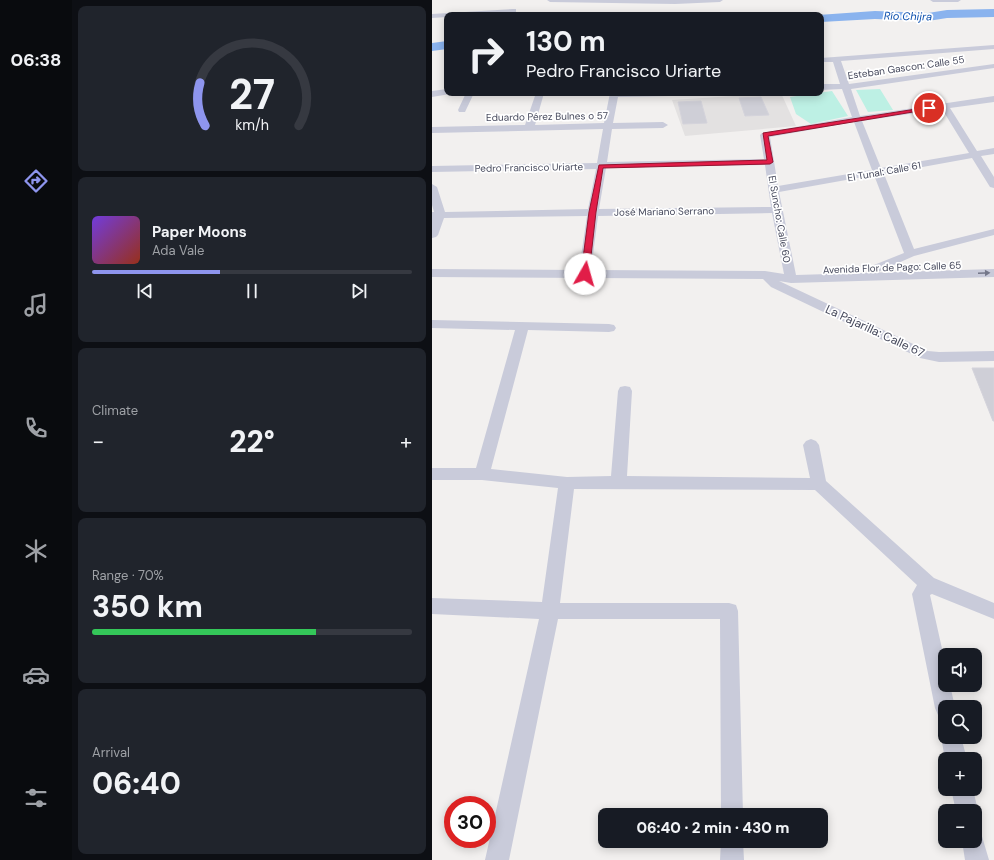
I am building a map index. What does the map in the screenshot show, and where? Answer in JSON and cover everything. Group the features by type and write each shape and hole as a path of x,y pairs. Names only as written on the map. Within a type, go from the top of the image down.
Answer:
{"street":[{"path":"550,0 720,0"},
{"path":"932,0 958,0"},
{"path":"497,12 513,11"},
{"path":"432,16 444,15"},
{"path":"824,60 994,46"},
{"path":"836,59 857,119 910,254"},
{"name":"Esteban Gascon: Calle 55","path":"824,87 846,86 994,66"},
{"path":"432,94 444,92"},
{"path":"462,110 469,96"},
{"path":"529,128 539,96"},
{"path":"585,274 593,212 613,96"},
{"path":"857,119 994,99"},
{"path":"944,106 994,185"},
{"name":"El Suncho: Calle 60","path":"790,275 777,210 765,135 857,119"},
{"name":"Eduardo Pérez Bulnes o 57","path":"432,130 663,125"},
{"name":"El Tunal: Calle 61","path":"774,190 994,151"},
{"name":"Pedro Francisco Uriarte","path":"432,169 770,162"},
{"path":"432,187 436,215 432,235"},
{"name":"José Mariano Serrano","path":"436,215 777,210"},
{"path":"878,268 910,254 994,232"},
{"name":"Avenida Flor de Pago: Calle 65","path":"790,275 878,268 994,262"},
{"path":"432,273 790,275"},
{"name":"Avenida Flor de Pago: Calle 65","path":"790,275 994,273"},
{"name":"La Pajarilla: Calle 67","path":"765,275 775,284 925,355 939,357 994,356"},
{"path":"432,324 609,328"},
{"path":"482,474 523,325"},
{"path":"619,482 625,391"},
{"path":"811,445 819,484 928,584 994,611"},
{"path":"432,474 482,474 567,483 619,482 819,484"},
{"path":"497,860 550,611 567,483"},
{"path":"928,584 921,594 943,700"},
{"path":"432,606 550,611 729,611 732,808"},
{"path":"732,848 732,860"},
{"path":"974,848 977,860"}],"shaded area":[{"path":"734,96 782,96 796,126 685,136 672,100"}],"green space":[{"path":"880,89 893,110 868,112 856,90"},
{"path":"832,91 848,116 811,124 796,114 790,97 824,96 824,92"}],"building":[{"path":"761,97 769,115 745,116 739,98"},
{"path":"701,101 707,123 683,124 678,102"},
{"path":"972,368 994,368 994,421 993,421"}],"waterway":[{"name":"Río Chijra","path":"824,18 875,15 928,17 947,14 994,13"},
{"name":"Río Chijra","path":"432,47 444,45"}],"route":[{"path":"585,274 601,166 770,162 765,135 929,108"}]}
